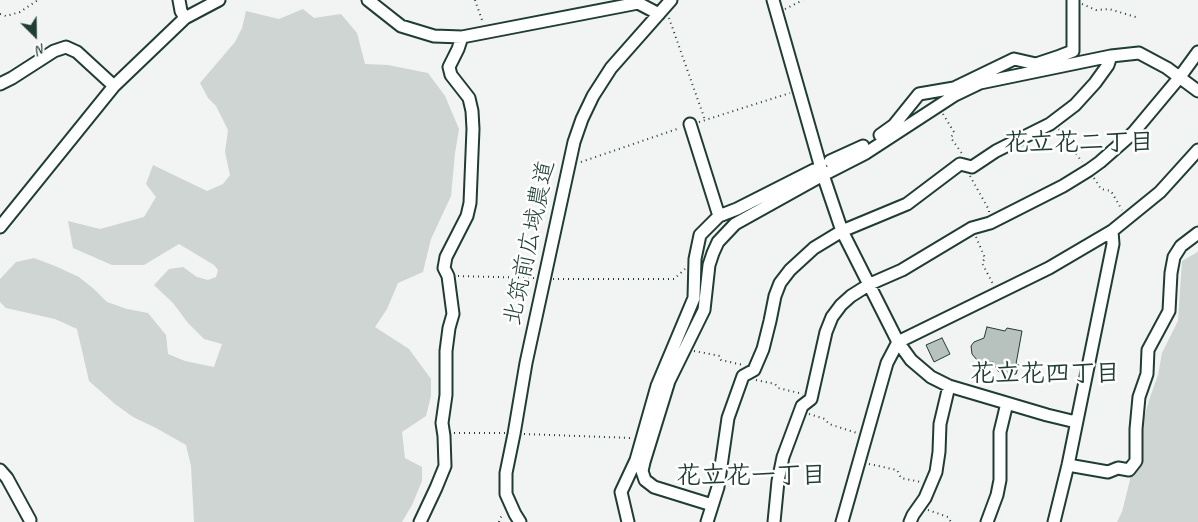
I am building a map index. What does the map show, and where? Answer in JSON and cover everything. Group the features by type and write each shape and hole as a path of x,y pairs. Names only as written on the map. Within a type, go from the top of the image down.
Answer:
{"street":[{"path":"179,0 181,11 185,18"},
{"path":"0,227 114,86 185,18 219,0"},
{"path":"368,0 401,26 434,36 462,37 638,3 665,7"},
{"path":"773,0 819,172 842,231 898,342 911,360 931,377 949,386 1076,422"},
{"path":"830,161 860,148 885,132 894,125 919,94 954,88 1014,59 1036,64 1073,50 1073,1"},
{"name":"北筑前広域農道","path":"520,522 514,514 506,494 506,473 526,364 574,142 593,96 611,68 665,7"},
{"path":"420,522 445,466 442,423 446,395 446,351 453,314 448,276 444,268 446,257 467,216 470,203 472,111 469,98 451,76 449,68 462,37"},
{"path":"0,84 54,51 66,47 77,52 114,86"},
{"path":"774,522 778,481 783,457 802,406 811,399 826,332 832,316 841,305 870,284 902,270 972,228 990,223 1064,186 1089,170 1133,133 1198,52"},
{"path":"628,522 621,492 636,460 657,386 694,298 695,259 700,235 720,216 866,153 955,95 980,83 1111,56 1140,53 1167,68 1198,91"},
{"path":"706,522 718,487 728,418 743,376 754,370 763,348 780,282 790,270 814,248 842,231 907,204 960,164 972,167 996,151 1053,122 1075,105 1095,83 1108,65 1111,56"},
{"path":"690,124 720,216"},
{"path":"842,522 887,363 898,342 1049,268 1112,231 1160,192 1198,150"},
{"path":"712,504 654,486 646,480 642,471 669,381 704,310 709,265 718,242 735,224 819,172"},
{"path":"1054,522 1068,465 1113,244 1112,231"},
{"path":"1068,465 1108,472 1118,468 1129,470 1136,461 1139,397 1147,374 1148,350 1169,311 1171,273 1174,257 1180,246 1198,233"},
{"path":"695,274 708,272"},
{"path":"910,522 925,498 936,472 940,424 949,386"},
{"path":"987,522 997,495 1000,480 1000,432 1007,403"},
{"path":"0,470 7,478 30,520"}],"path":[{"path":"0,14 6,16 20,12 38,0"},
{"path":"475,0 487,32"},
{"path":"777,12 803,0"},
{"path":"1073,1 1096,10 1109,9 1139,18"},
{"path":"665,7 705,120"},
{"path":"1053,122 1101,189 1111,191 1127,218"},
{"path":"972,228 985,258 982,263 998,293"},
{"path":"448,276 545,279 674,279 695,259"},
{"path":"684,350 720,356 721,360 742,364 754,370"},
{"path":"743,376 775,384 778,388 801,393 811,399"},
{"path":"802,406 808,414 826,419 829,424 866,435"},
{"path":"444,433 642,438"},
{"path":"859,462 897,470 901,478 931,484"},
{"path":"919,507 948,517 951,522"}],"shaded area":[{"path":"303,9 314,18 341,14 357,33 365,64 388,65 428,73 445,96 459,129 451,196 431,239 423,272 398,283 387,309 375,327 409,349 431,379 431,396 426,416 402,432 405,458 422,467 422,481 412,505 402,522 194,522 191,466 186,445 133,417 89,381 77,329 55,319 6,308 0,302 0,279 16,262 34,258 55,266 79,277 107,302 127,309 148,313 166,335 168,354 185,361 214,367 222,344 204,339 188,323 173,303 154,285 169,269 183,267 197,277 208,280 216,277 218,270 214,265 179,244 144,265 112,265 73,248 68,221 100,229 144,217 156,197 146,184 153,165 207,191 223,184 230,175 225,152 228,130 216,106 208,98 200,83 235,42 242,28 246,11 279,19"},
{"path":"1198,251 1198,522 1117,522 1122,512 1135,452 1158,375 1162,353 1178,321 1182,261"}],"building":[{"path":"987,327 1005,331 1007,328 1022,331 1016,364 1019,365 1016,374 1003,374 998,371 993,362 984,363 977,360 972,354 971,346 974,342 984,338"},
{"path":"942,338 950,354 934,362 926,345"}],"district":[{"name":"花立花二丁目","path":"1079,143"},
{"name":"花立花四丁目","path":"1045,374"},
{"name":"花立花一丁目","path":"751,476"}]}
